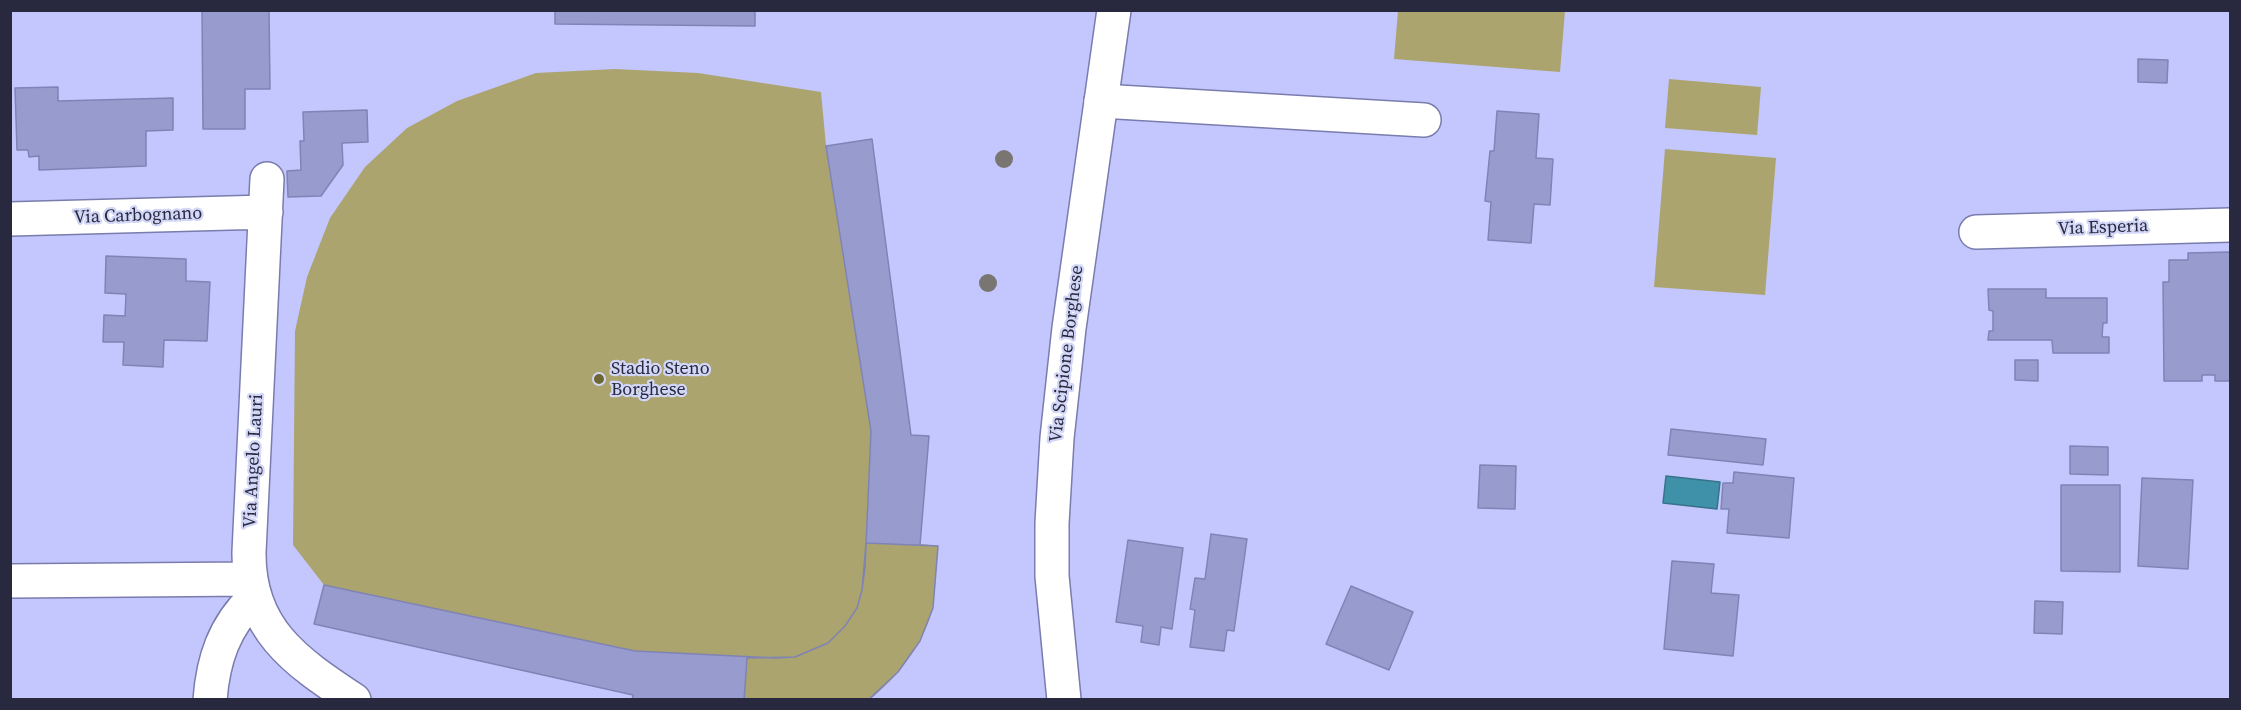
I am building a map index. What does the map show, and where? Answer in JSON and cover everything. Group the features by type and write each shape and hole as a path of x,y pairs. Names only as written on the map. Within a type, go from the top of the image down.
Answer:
{"street":[{"name":"Via Scipione Borghese","path":"1064,699 1052,576 1059,407 1114,10"},
{"path":"1101,101 1424,120"},
{"name":"Via Angelo Lauri","path":"267,179 249,552 252,589 271,631 292,654 313,672 354,699"},
{"name":"Via Carbognano","path":"10,219 266,212"},
{"name":"Via Esperia","path":"1976,232 2230,225"},
{"path":"10,581 252,589 219,649 213,671 210,699"}],"shaded area":[{"path":"1398,11 1565,11 1560,72 1394,59"},
{"name":"Stadio Steno Borghese","path":"615,69 698,73 821,92 826,146 872,139 911,435 929,436 920,544 938,546 935,591 930,619 909,658 889,682 868,700 632,699 632,695 314,624 324,585 293,545 295,331 307,277 330,218 365,167 407,128 457,101 536,73"},
{"path":"1669,79 1761,87 1757,135 1665,128"},
{"path":"1665,149 1776,158 1765,295 1654,287"}],"water":[{"path":"1666,476 1720,482 1717,509 1663,503"}],"building":[{"path":"202,10 269,10 270,89 245,89 245,129 203,129"},
{"path":"555,10 755,10 755,26 555,24"},
{"path":"2138,59 2168,60 2167,83 2138,82"},
{"path":"58,87 58,101 173,98 173,130 146,131 146,166 39,170 39,156 29,157 28,150 17,150 15,88"},
{"path":"367,110 368,142 342,143 343,165 321,196 288,197 287,171 301,170 300,141 304,141 303,112"},
{"path":"1497,111 1539,114 1536,158 1553,159 1550,205 1534,204 1531,243 1488,240 1491,202 1485,201 1490,151 1494,151"},
{"path":"872,139 911,435 929,436 920,545 938,546 933,608 920,641 898,672 873,696 868,700 632,700 633,695 314,624 324,585 635,651 775,658 795,657 828,643 845,626 857,608 862,590 871,431 826,146"},
{"path":"2230,252 2230,381 2215,381 2215,375 2202,375 2202,381 2164,381 2163,282 2169,282 2169,260 2188,260 2188,253"},
{"path":"106,256 186,259 186,281 210,282 207,341 164,340 163,367 123,365 124,342 103,342 104,315 125,316 126,294 105,293"},
{"path":"1988,289 2046,289 2046,298 2107,298 2107,323 2103,323 2102,337 2109,337 2109,353 2053,353 2052,340 1988,340 1989,331 1993,331 1993,311 1989,310"},
{"path":"2015,360 2038,360 2038,381 2015,380"},
{"path":"1671,429 1766,439 1763,465 1668,455"},
{"path":"2070,446 2108,447 2108,475 2070,474"},
{"path":"1480,465 1516,466 1515,509 1478,508"},
{"path":"1734,472 1794,478 1789,538 1727,533 1729,509 1721,509 1723,483 1733,483"},
{"path":"2142,478 2193,480 2188,569 2138,566"},
{"path":"2061,485 2120,485 2120,572 2061,571"},
{"path":"1211,534 1247,539 1234,631 1227,630 1224,651 1190,647 1195,610 1190,609 1195,578 1205,579"},
{"path":"1128,540 1183,548 1172,629 1161,627 1159,645 1141,642 1143,626 1116,622"},
{"path":"866,543 938,546 933,608 920,641 898,672 868,700 744,700 747,658 795,657 828,643 845,626 857,608 862,590"},
{"path":"1672,561 1714,564 1711,593 1739,595 1733,656 1664,649"},
{"path":"1351,586 1413,612 1389,670 1326,644"},
{"path":"2035,601 2063,602 2062,634 2034,633"}],"place":[{"name":"Stadio Steno Borghese","path":"599,379"}]}
